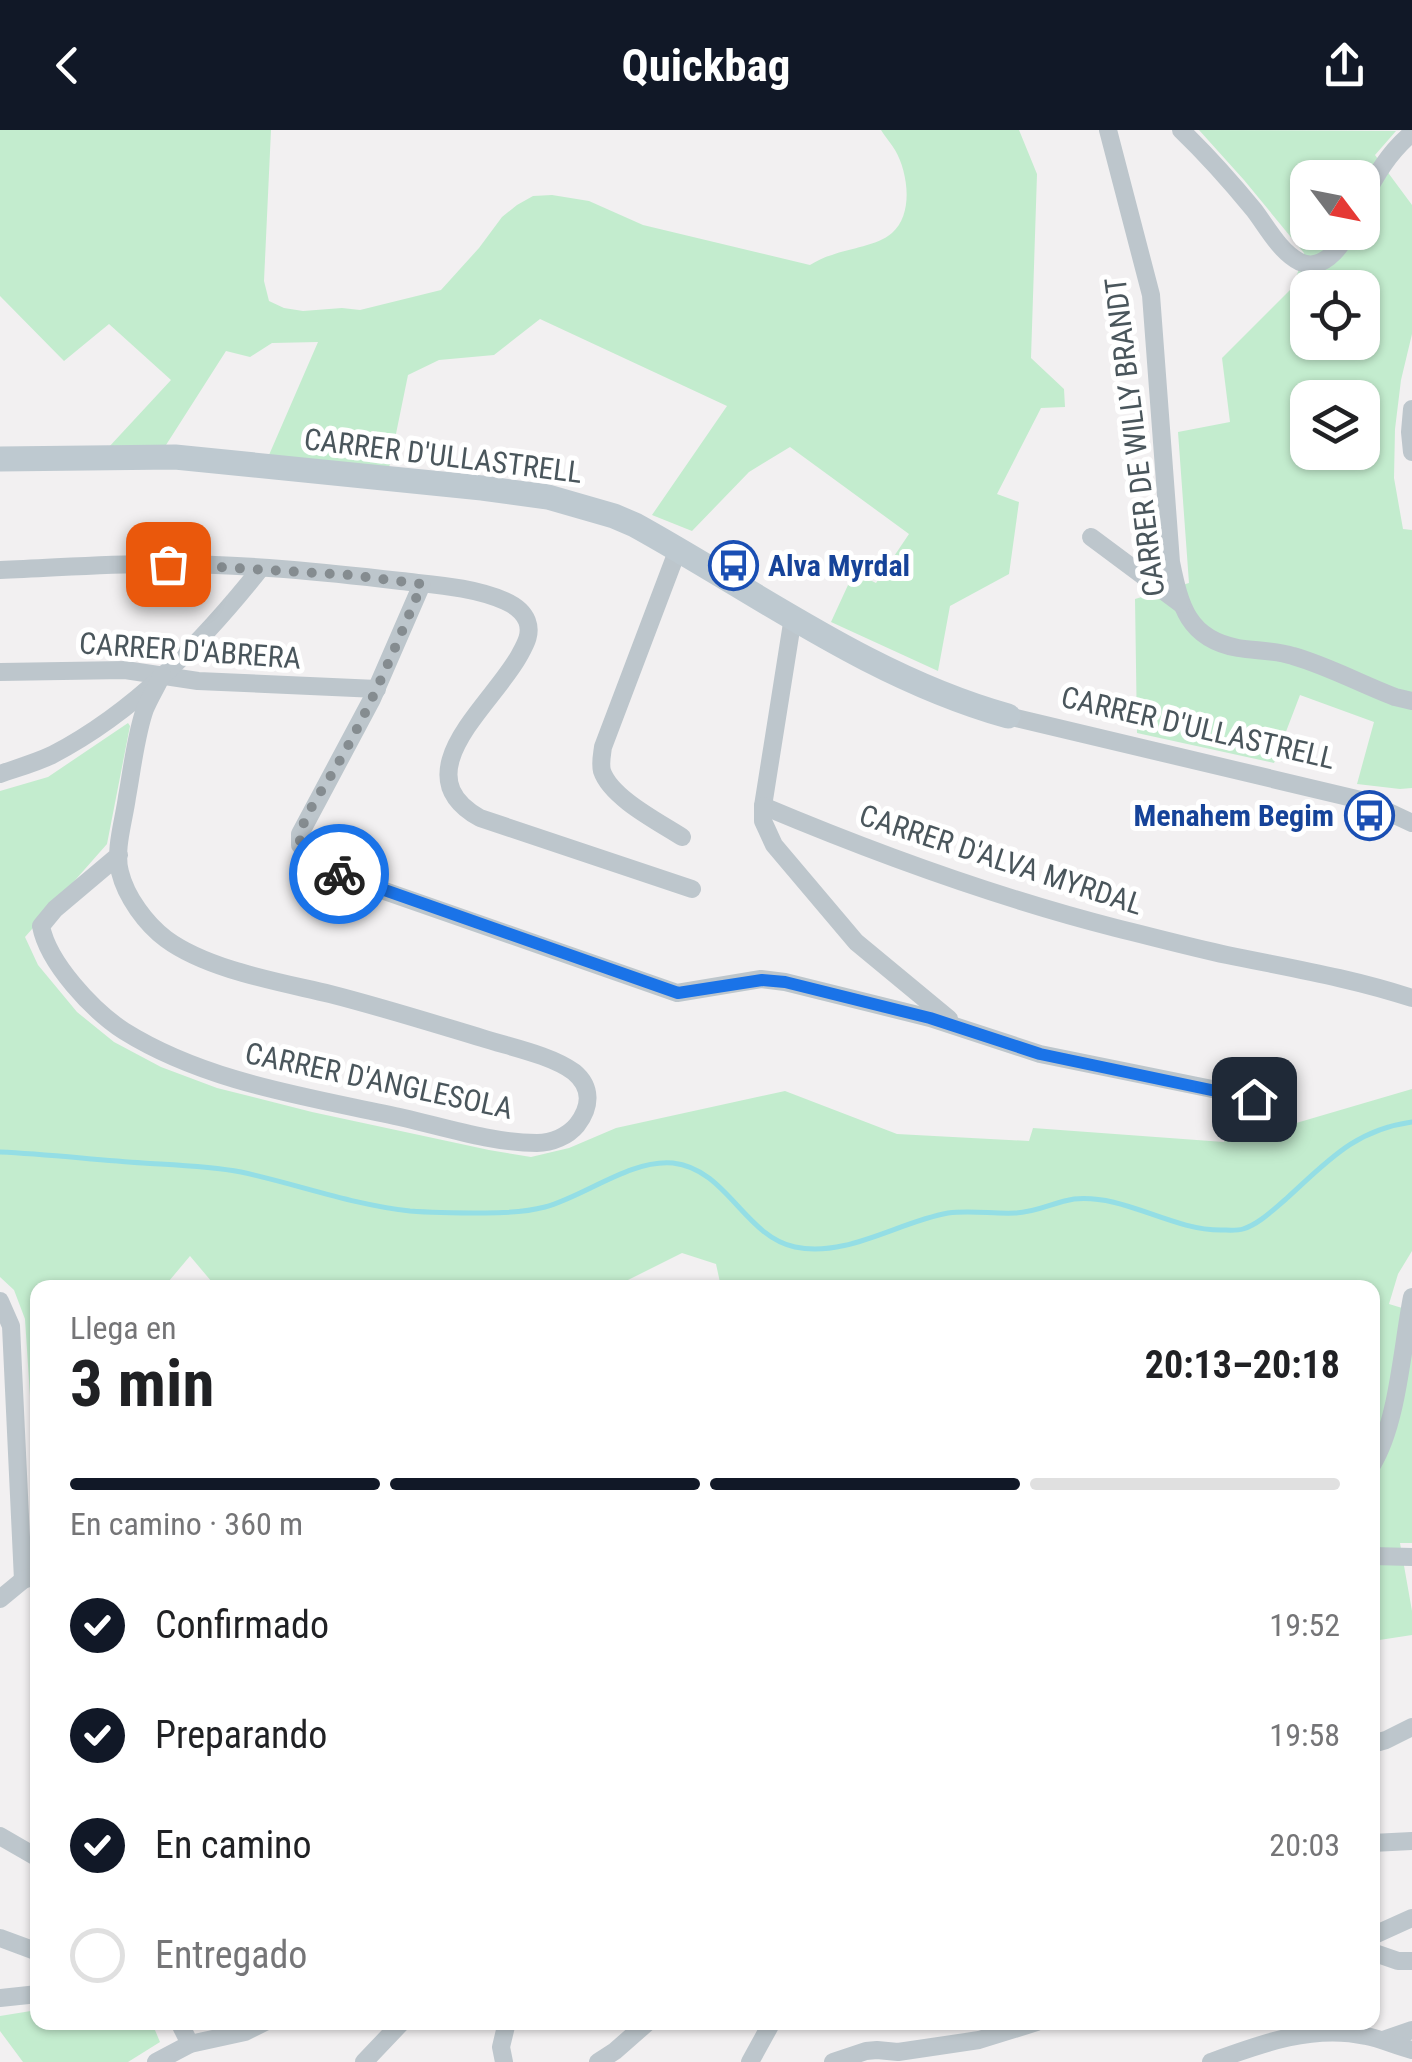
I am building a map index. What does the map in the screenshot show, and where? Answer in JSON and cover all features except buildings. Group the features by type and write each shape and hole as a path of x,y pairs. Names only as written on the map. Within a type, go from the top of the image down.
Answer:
{"street":[{"name":"CARRER DE WILLY BRANDT","path":"1108,130 1150,295 1172,562 1185,615 1211,640 1294,656 1412,701"},
{"path":"1181,130 1280,244 1302,263 1326,260 1334,250"},
{"path":"1380,171 1392,151 1412,133"},
{"path":"1412,408 1412,452"},
{"name":"CARRER D'ULLASTRELL","path":"0,460 175,458 548,497 614,516 678,548 898,676 962,704 1365,801 1409,818"},
{"path":"1092,537 1180,604"},
{"path":"678,548 603,747 601,764 608,782 618,793 682,837"},
{"path":"0,570 150,564 261,568 422,584 503,600 521,611 528,635 516,662 450,758 447,780 451,792 466,810 480,818 692,889"},
{"path":"0,774 49,756 91,732 203,636 261,568"},
{"path":"422,584 377,689 300,834 300,845 314,861 350,878 678,993 762,980 785,982 894,1009 1040,1054 1286,1107"},
{"path":"793,617 762,821 774,845 856,942 961,1030"},
{"name":"CARRER D'ABRERA","path":"0,672 125,670 198,681 377,689"},
{"name":"CARRER D'ANGLESOLA","path":"119,854 41,926 52,953 70,979 108,1018 139,1039 232,1078 470,1133 540,1143 564,1136 583,1117 587,1086 556,1062 419,1018 258,978 169,941 150,923 131,898 118,867 145,710 162,675"},
{"name":"CARRER D'ALVA MYRDAL","path":"763,806 904,862 1076,917 1366,983 1412,998"},
{"path":"1380,1452 1412,1297"},
{"path":"0,1301 11,1326 30,1578 0,1599"},
{"path":"1380,1556 1412,1557"},
{"path":"1380,1742 1412,1726"},
{"path":"0,1836 30,1853"},
{"path":"1380,1843 1409,1840"},
{"path":"1380,1932 1412,1918"},
{"path":"0,1938 30,1949"},
{"path":"1380,1955 1412,1961"},
{"path":"0,1998 30,1995"},
{"path":"184,2030 190,2044"},
{"path":"156,2062 190,2044 249,2030"},
{"path":"364,2062 394,2030"},
{"path":"504,2062 501,2047 506,2030"},
{"path":"598,2062 639,2030"},
{"path":"750,2062 768,2030"},
{"path":"838,2061 877,2050 898,2052 978,2040 1011,2030"},
{"path":"1382,2040 1412,2030"},
{"path":"1211,2062 1291,2036 1347,2033 1412,2050"},
{"path":"174,2062 190,2044"}],"green space":[{"path":"0,130 271,130 264,281 269,301 303,311 360,310 441,290 502,217 533,196 589,201 643,225 810,265 879,241 899,225 906,204 906,181 900,159 881,130 1019,130 1037,174 1031,358 1064,389 1065,407 1041,408 997,494 1019,502 1009,574 950,606 938,671 831,622 854,572 876,583 909,534 790,447 749,472 692,531 652,515 727,406 540,319 494,355 439,360 408,375 389,468 269,455 318,342 272,343 250,357 226,351 166,445 108,448 171,380 109,324 64,361 0,296"},
{"path":"1199,130 1396,131 1375,155 1379,160 1290,160 1290,236"},
{"path":"1380,162 1412,205 1412,334 1401,380 1394,478 1403,529 1412,530 1412,788 1357,784 1374,722 1300,695 1274,763 1137,733 1135,599 1189,583 1178,432 1230,422 1222,358 1290,290 1290,360 1380,360 1380,270 1298,270 1302,250 1380,250"},
{"path":"128,723 130,726 107,844 25,937 38,965 77,1012 114,1042 161,1067 217,1088 312,1112 531,1157 569,1148 616,1128 785,1091 897,1134 1029,1141 1033,1128 1224,1142 1240,1112 1286,1126 1412,1089 1412,1251 1398,1274 1389,1304 1412,1311 1412,1543 1400,1543 1412,1611 1412,1635 1380,1640 1380,1280 719,1280 716,1264 682,1253 628,1280 210,1280 190,1256 170,1280 30,1280 30,1396 25,1319 14,1290 0,1277 0,791 48,777"},
{"path":"30,2011 30,2030 155,2030 160,2042 128,2062 23,2062 0,2031 0,2016"}],"waterway":[{"path":"0,1152 229,1170 367,1204 448,1213 538,1209 641,1167 673,1163 708,1177 777,1240 814,1249 853,1243 948,1213 1022,1213 1074,1199 1111,1202 1202,1228 1241,1230 1266,1216 1357,1140 1412,1122"}],"way so far":[{"path":"168,564 350,575 422,584 372,699 300,834 300,845 306,854 339,874"}],"place":[{"name":"Alva Myrdal","path":"733,566"},
{"name":"Menahem Begim","path":"1369,816"}],"route":[{"path":"339,874 678,993 744,981 785,982 930,1018 1040,1054 1254,1099"}]}
